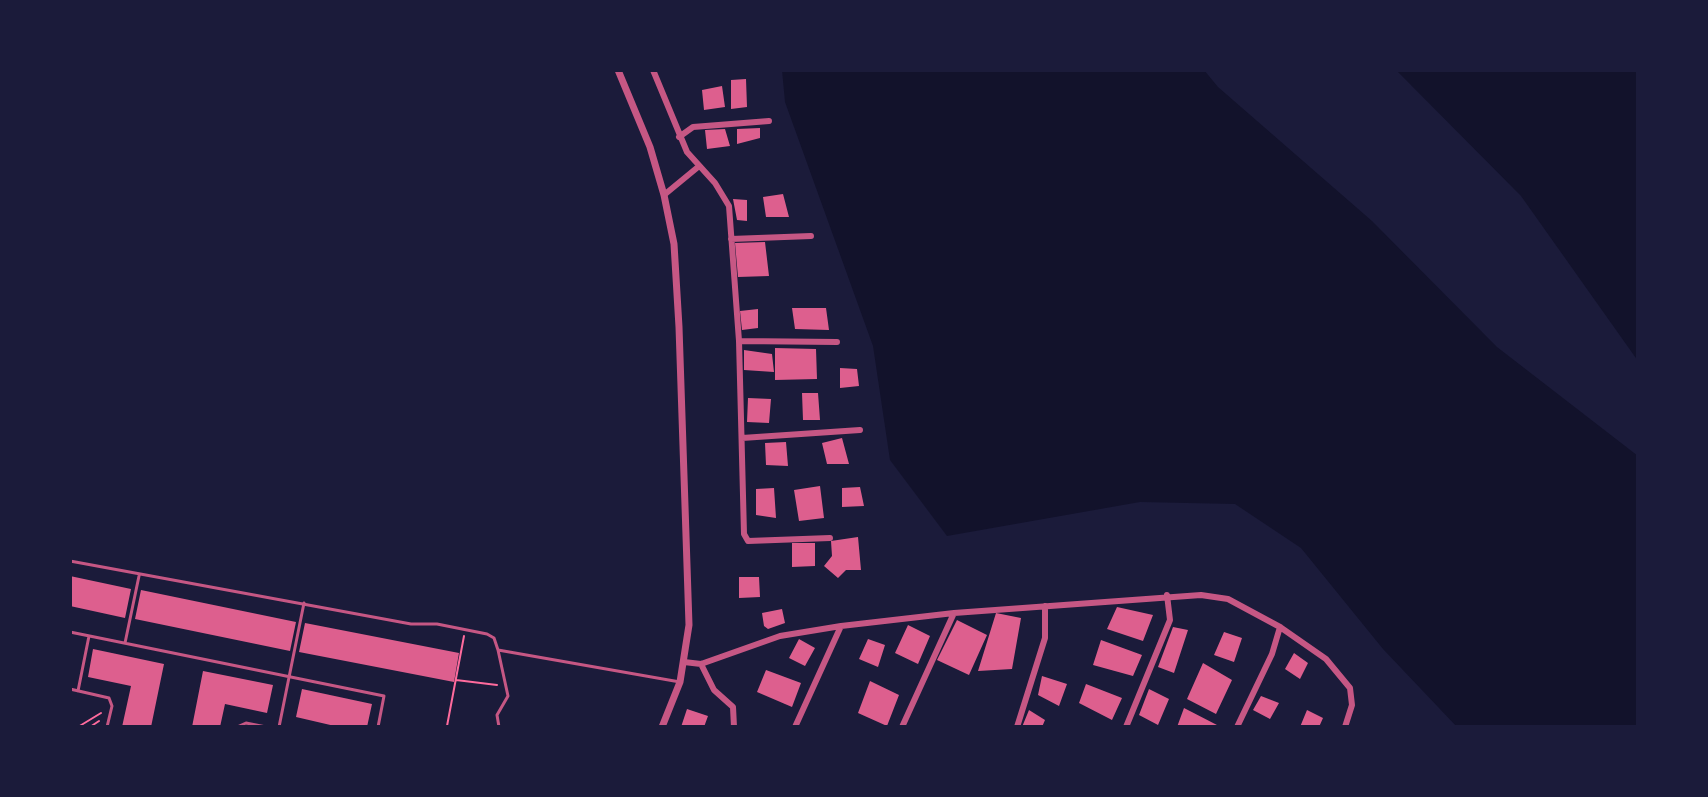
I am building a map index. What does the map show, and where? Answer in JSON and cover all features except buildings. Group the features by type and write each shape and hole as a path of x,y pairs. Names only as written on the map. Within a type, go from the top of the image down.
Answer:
{"street":[{"path":"618,70 650,147 674,244 689,609 680,682 662,727"},
{"path":"653,70 679,137 729,206 739,341 744,534 748,541 830,538"},
{"path":"679,137 693,127 769,121"},
{"path":"664,195 698,167"},
{"path":"731,239 811,236"},
{"path":"739,341 837,342"},
{"path":"742,438 860,430"},
{"path":"684,662 701,664 780,636 841,626 1167,595 1228,599 1280,627 1326,659 1350,688 1352,705 1345,727"},
{"path":"1126,727 1170,620 1167,595"},
{"path":"1017,727 1045,638 1045,606"},
{"path":"902,727 954,613"},
{"path":"795,727 841,626"},
{"path":"1237,727 1272,654 1280,627"},
{"path":"701,664 714,690 733,707 734,727"}],"lane":[{"path":"70,561 411,624 491,635 498,650 506,687 506,701 497,715 499,727"},
{"path":"125,643 139,574"},
{"path":"279,727 304,603"},
{"path":"70,632 384,696 378,727"},
{"path":"78,691 89,635"},
{"path":"498,650 680,682"},
{"path":"70,689 109,698 112,706 107,727"},
{"path":"237,727 246,723 266,727"}],"path":[{"path":"454,727 447,726 465,630"},
{"path":"456,680 506,687"},
{"path":"78,727 102,713"},
{"path":"90,727 100,721"}],"shaded area":[{"path":"782,70 1204,70 1218,87 1372,221 1497,347 1638,456 1638,727 1457,727 1383,649 1301,548 1235,504 1140,502 947,536 890,460 873,346 785,102"},
{"path":"1396,70 1638,70 1638,361 1521,196"}]}
